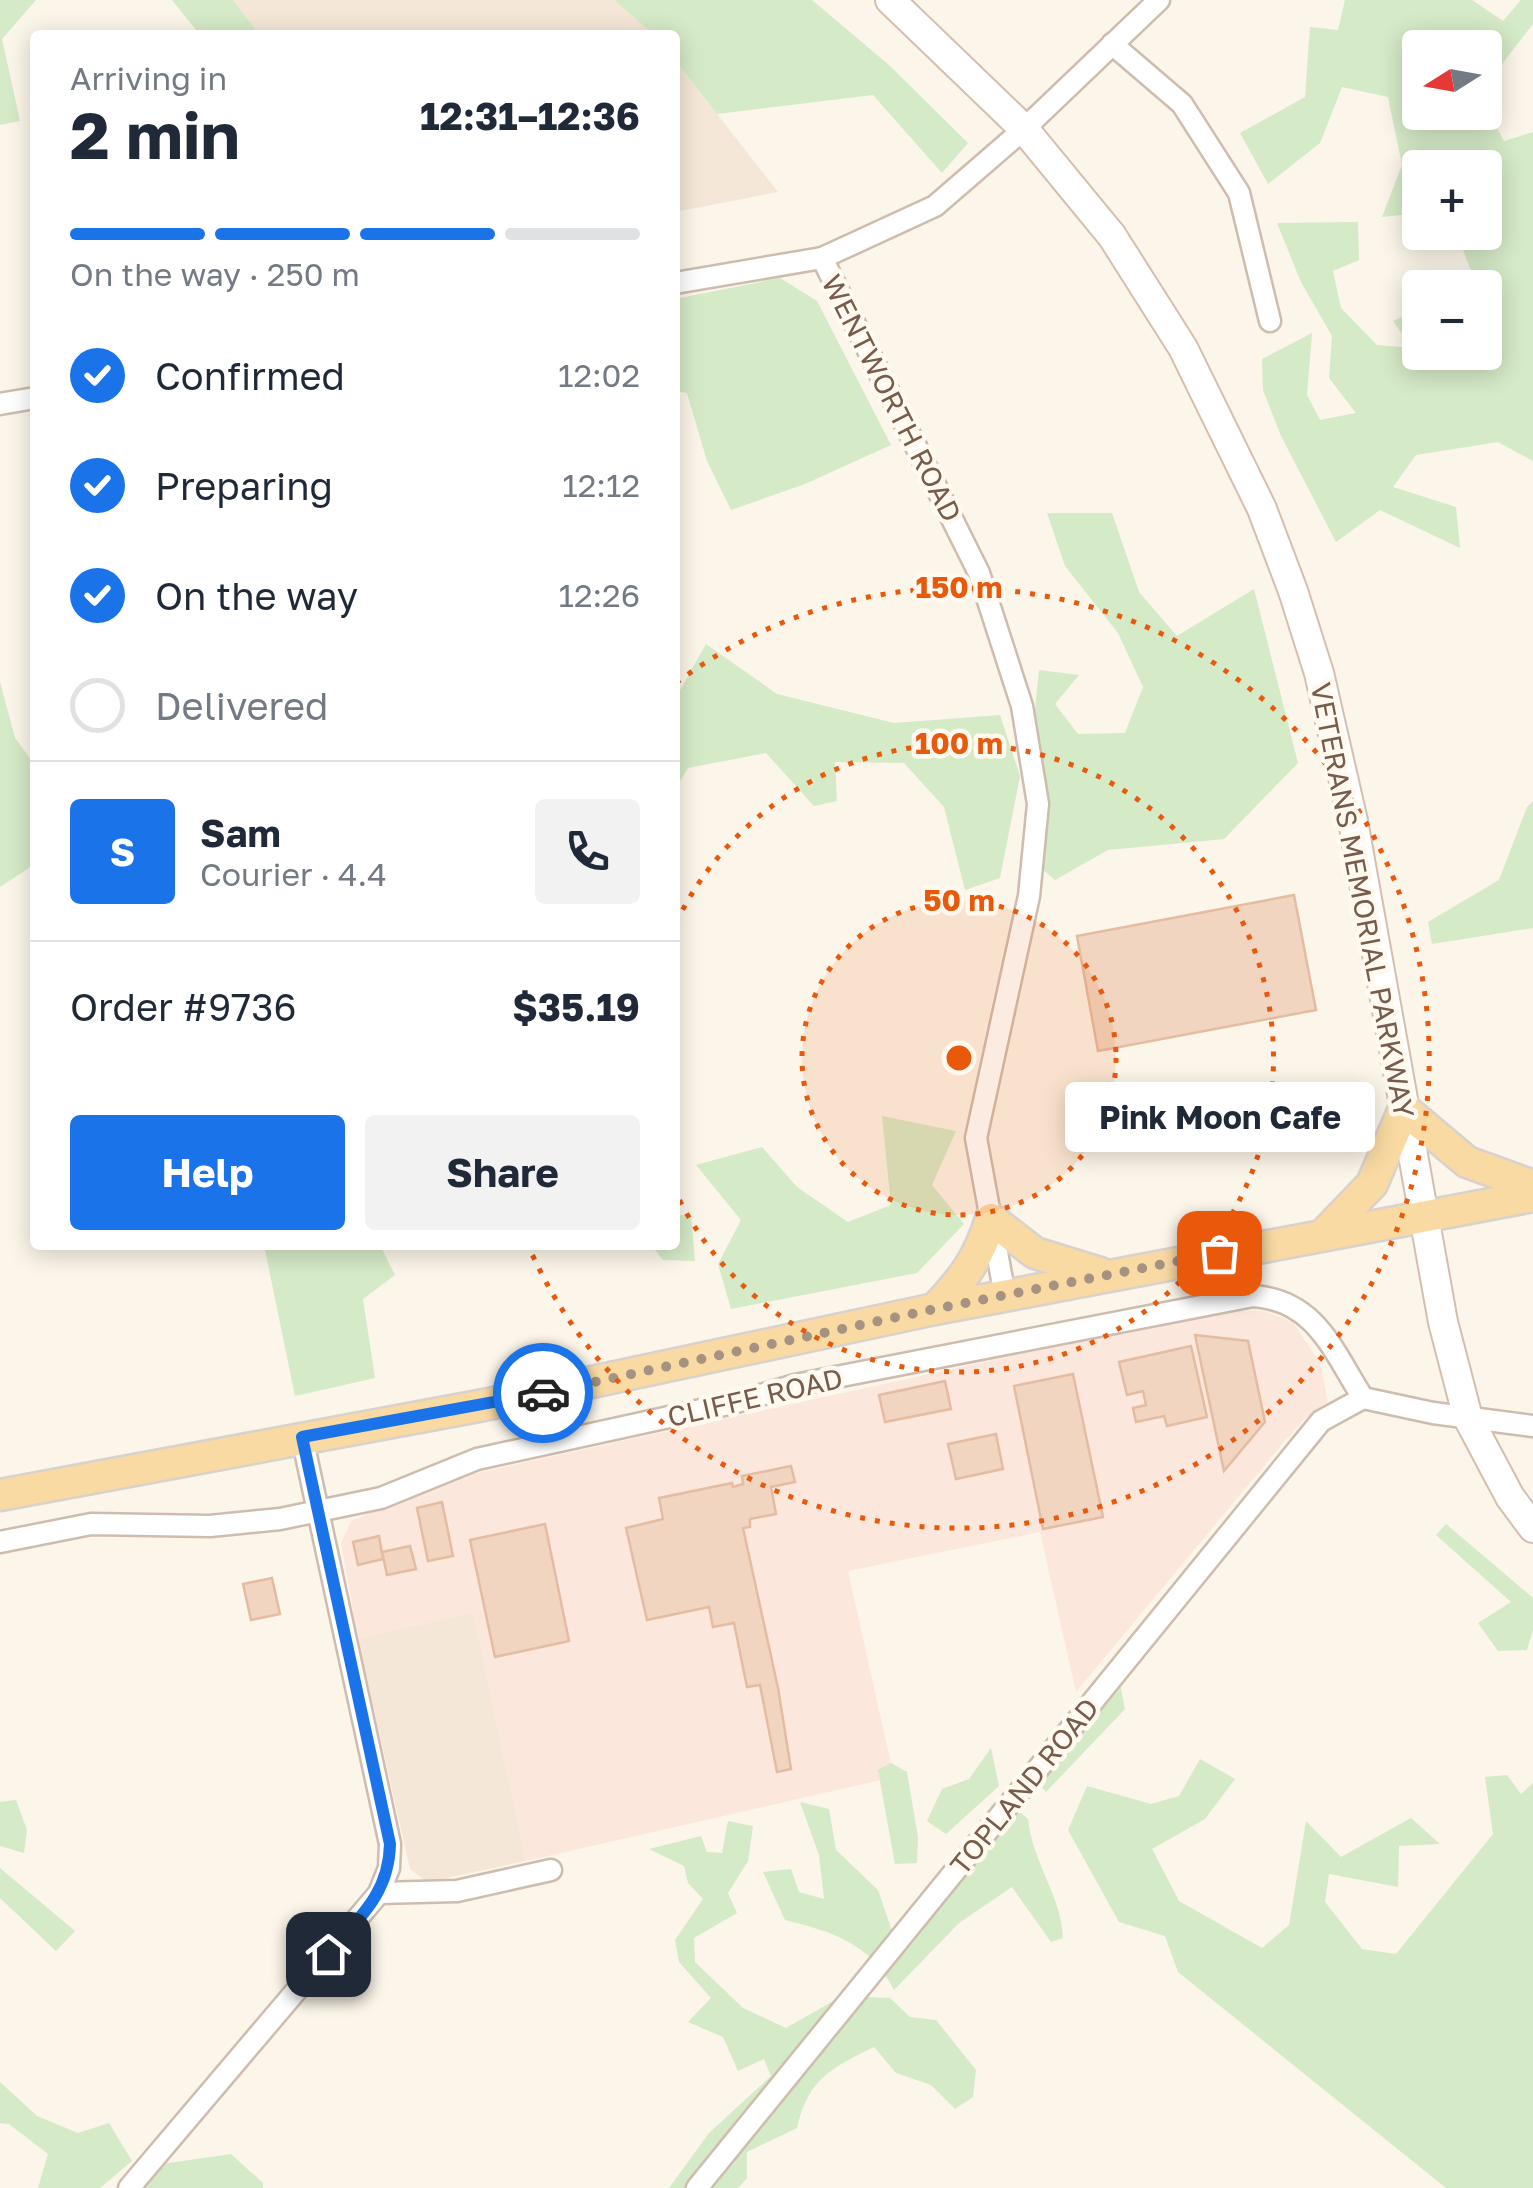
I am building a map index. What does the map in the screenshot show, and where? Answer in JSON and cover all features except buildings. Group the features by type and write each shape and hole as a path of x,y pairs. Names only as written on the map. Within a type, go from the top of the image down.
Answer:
{"main road":[{"name":"VETERANS MEMORIAL PARKWAY","path":"890,0 1024,129 1112,236 1184,348 1262,509 1294,590 1320,674 1353,821 1444,1322 1468,1418 1510,1497 1533,1528"},
{"path":"1324,1234 1372,1184 1404,1109 1468,1162 1533,1186"},
{"path":"0,1495 484,1406 935,1309 1533,1196"},
{"path":"935,1309 964,1278 980,1252 991,1219 1036,1253 1108,1275"}],"street":[{"name":"WENTWORTH ROAD","path":"680,282 822,258 935,206 1024,129 1158,0"},
{"path":"1112,44 1182,104 1239,194 1270,321"},
{"name":"WENTWORTH ROAD","path":"822,258 979,573 1022,706 1038,804 1029,896 976,1138 1006,1296"},
{"path":"0,404 30,399"},
{"name":"CLIFFE ROAD","path":"0,1542 91,1524 210,1526 317,1512 381,1498 478,1458 733,1403 794,1385 1253,1296 1282,1300 1304,1314 1325,1337 1362,1398"},
{"path":"1362,1398 1533,1426"},
{"name":"TOPLAND ROAD","path":"697,2188 1321,1421 1362,1398"},
{"path":"129,2188 380,1893 389,1868 390,1844 302,1437"},
{"path":"380,1893 458,1891 551,1870"}],"shaded area":[{"path":"233,0 614,0 648,30 256,30"},
{"path":"680,66 717,114 778,192 680,211"},
{"path":"1218,1311 1264,1311 1293,1322 1320,1363 1328,1402 1289,1436 1076,1692 1040,1532 848,1571 894,1777 526,1861 473,1613 358,1639 341,1543 351,1521 448,1479"},
{"path":"473,1612 526,1861 427,1882 410,1869 358,1639"}],"green space":[{"path":"0,0 36,0 2,39 20,121 0,125"},
{"path":"172,0 233,0 256,30 196,30"},
{"path":"614,0 812,0 889,65 968,143 942,173 873,95 717,114 680,66 680,30 648,30"},
{"path":"1345,0 1472,0 1503,21 1521,0 1533,0 1533,24 1502,66 1502,30 1402,30 1402,130 1498,130 1504,141 1533,132 1533,461 1498,442 1416,455 1393,487 1456,507 1460,548 1380,510 1336,542 1281,436 1263,390 1262,359 1312,333 1307,395 1320,420 1356,413 1329,378 1332,336 1301,282 1277,223 1358,222 1359,260 1333,271 1341,308 1377,345 1402,347 1402,370 1502,370 1502,270 1471,270 1463,250 1502,250 1502,150 1402,150 1402,165 1388,97 1342,87 1320,143 1268,184 1240,133 1305,97 1310,27 1338,30"},
{"path":"1402,165 1402,215 1382,217"},
{"path":"780,278 817,301 891,445 805,484 731,510 707,461 687,393 680,392 680,298"},
{"path":"1402,317 1402,334 1393,321"},
{"path":"1047,513 1112,513 1139,592 1177,636 1254,589 1298,763 1224,839 1108,850 1055,880 1034,862 1033,729 1039,670 1079,675 1055,704 1078,734 1125,733 1143,687 1118,633 1065,566"},
{"path":"706,644 777,694 894,723 1000,715 1020,776 1000,878 965,890 944,807 904,763 835,762 837,801 814,806 766,753 688,768 680,781 680,690"},
{"path":"0,682 15,738 30,758 30,867 0,887"},
{"path":"1533,801 1533,928 1432,944 1428,922 1499,880 1527,807"},
{"path":"882,1116 956,1131 932,1185 964,1224 917,1273 731,1309 718,1264 741,1220 696,1165 762,1147 797,1187 848,1222 891,1205"},
{"path":"680,1215 691,1215 695,1261 663,1260 655,1250 680,1250"},
{"path":"265,1250 382,1250 395,1275 363,1299 375,1378 295,1396"},
{"path":"1446,1524 1533,1598 1533,1630 1527,1650 1498,1651 1478,1623 1511,1602 1436,1535"},
{"path":"1120,1684 1125,1709 1046,1792 1027,1770"},
{"path":"991,1748 999,1786 946,1834 927,1821 942,1789 969,1779"},
{"path":"1200,1759 1235,1779 1205,1819 1152,1849 1179,1901 1262,1948 1289,1925 1306,1821 1341,1857 1411,1818 1440,1844 1399,1846 1398,1887 1329,1874 1325,1902 1362,1949 1396,1954 1493,1834 1485,1777 1507,1775 1521,1794 1533,1783 1533,2188 1446,2188 1178,1972 1165,1936 1119,1922 1068,1830 1087,1786 1151,1804 1179,1796"},
{"path":"891,1763 907,1772 918,1837 917,1863 895,1864 878,1770"},
{"path":"1004,1799 1028,1819 1063,1938 1051,1942 1012,1887 959,1923 894,1990 862,1950 819,1929 785,1920 763,1872 791,1869 799,1892 824,1899 819,1855 800,1802 829,1809 836,1850 878,1890 892,1931"},
{"path":"16,1800 27,1830 24,1853 0,1846 0,1802"},
{"path":"728,1821 753,1826 748,1861 728,1893 737,1913 694,1938 695,1962 743,2008 786,2028 842,1996 890,1998 910,2017 936,2020 976,2070 973,2097 955,2109 931,2085 896,2073 874,2047 834,2069 815,2086 797,2128 747,2152 747,2178 738,2188 669,2188 709,2133 771,2076 764,2059 738,2071 723,2037 688,2022 711,1998 679,1962 675,1940 703,1899 688,1883 684,1866 649,1849 701,1836 707,1852 722,1853"},
{"path":"0,1868 75,1931 56,1951 0,1898"},
{"path":"0,2082 37,2116 78,2133 109,2123 132,2161 100,2188 38,2188 48,2154 9,2124 0,2123"},
{"path":"231,2154 263,2183 263,2188 129,2188 148,2166"}],"way so far":[{"path":"543,1393 1219,1253"}],"place":[{"name":"Pink Moon Cafe","path":"1219,1253"}],"route":[{"path":"328,1954 380,1893 389,1868 390,1844 302,1437 543,1393"}]}
